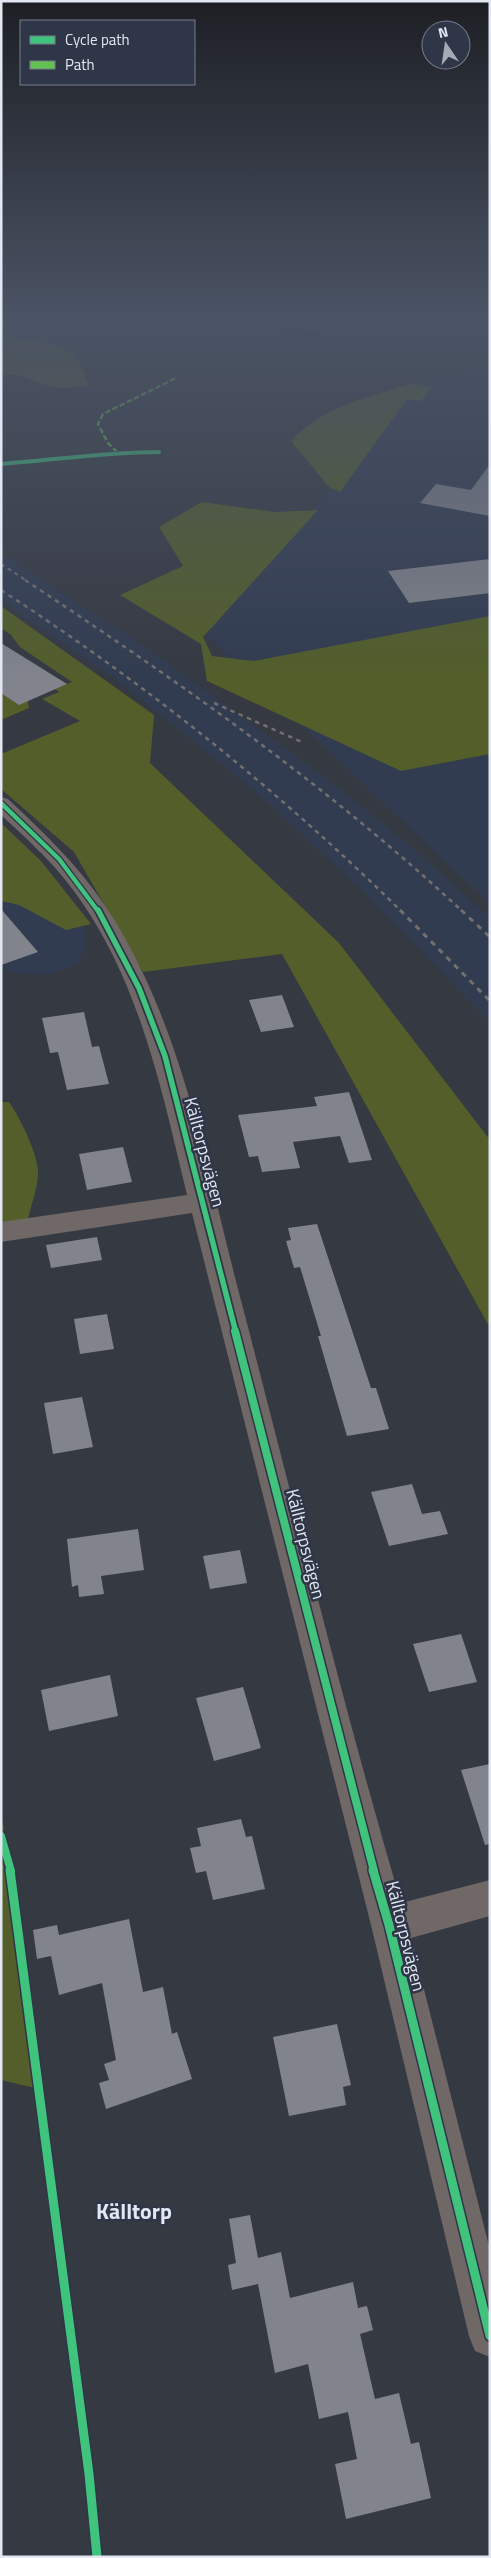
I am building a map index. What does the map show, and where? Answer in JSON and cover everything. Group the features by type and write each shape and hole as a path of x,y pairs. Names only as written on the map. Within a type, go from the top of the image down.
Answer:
{"street":[{"name":"Källtorpsvägen","path":"1,803 70,872 102,916 158,1034 203,1202 371,1862 389,1925 490,2336"},
{"name":"Källtorpsvägen","path":"1,1232 203,1202"},
{"name":"Källtorpsvägen","path":"389,1925 490,1898"}],"shaded area":[{"path":"372,441 490,441 490,904 205,634"},
{"path":"1,553 140,643 326,778 413,848 490,918 490,1022 366,894 256,792 122,684 1,601"},
{"path":"1,876 64,902 84,929 86,946 78,963 52,974 25,974 9,971 1,967"}],"green space":[{"path":"291,441 376,441 340,492 329,487"},
{"path":"202,502 275,512 318,510 203,637 212,656 254,661 490,616 490,754 401,771 207,681 201,644 120,595 183,566 159,527"},
{"path":"1,606 154,715 150,763 339,943 490,1140 490,1328 282,954 143,972 74,852 1,789 1,754 80,721 42,699 59,692 55,689 72,682 20,647 11,635 1,628"},
{"path":"1,685 28,701 29,708 1,720"},
{"path":"1,823 41,861 91,924 66,930 19,905 1,901"},
{"path":"1,1102 9,1102 27,1134 37,1162 38,1176 28,1220 1,1224"},
{"path":"1,1815 2,1817 39,2089 1,2080"}],"building":[{"path":"490,464 490,516 420,503 436,484 471,490"},
{"path":"490,559 490,593 409,603 388,571"},
{"path":"1,643 67,684 19,705 1,693"},
{"path":"1,909 38,952 1,965"},
{"path":"282,995 294,1027 261,1032 249,1000"},
{"path":"84,1012 92,1047 99,1046 109,1084 67,1090 58,1052 50,1053 42,1018"},
{"path":"349,1092 372,1160 349,1163 340,1136 293,1142 300,1168 262,1172 258,1156 249,1157 238,1115 317,1106 314,1097"},
{"path":"123,1147 132,1182 87,1190 79,1154"},
{"path":"317,1224 371,1388 376,1388 389,1429 347,1436 318,1336 321,1336 300,1267 294,1268 286,1241 291,1240 288,1228"},
{"path":"97,1237 102,1260 51,1268 46,1245"},
{"path":"107,1314 114,1349 80,1354 74,1319"},
{"path":"82,1397 93,1447 53,1454 44,1403"},
{"path":"412,1484 422,1514 440,1511 448,1534 389,1546 371,1492"},
{"path":"138,1529 144,1570 101,1576 104,1594 79,1597 78,1585 72,1587 67,1539"},
{"path":"240,1550 247,1583 210,1589 203,1556"},
{"path":"461,1634 477,1682 429,1692 413,1644"},
{"path":"110,1675 118,1716 49,1731 41,1690"},
{"path":"243,1687 261,1748 214,1761 196,1698"},
{"path":"490,1764 490,1844 485,1845 461,1770"},
{"path":"241,1819 246,1837 252,1836 265,1889 213,1900 206,1871 196,1873 190,1848 201,1846 197,1828"},
{"path":"129,1919 143,1992 163,1987 172,2034 177,2032 192,2079 106,2109 99,2083 109,2080 104,2064 116,2060 102,1983 59,1995 51,1956 37,1959 33,1930 57,1925 59,1935"},
{"path":"337,2024 351,2085 343,2087 346,2105 289,2116 273,2037"},
{"path":"250,2215 258,2258 281,2252 290,2298 353,2282 358,2308 367,2306 373,2330 360,2334 375,2399 399,2393 411,2444 419,2442 431,2498 346,2519 335,2464 357,2459 348,2412 319,2419 308,2364 275,2373 258,2284 232,2290 228,2265 236,2263 229,2219"}],"railway":[{"path":"1,564 27,581"},
{"path":"25,580 251,736 359,821 462,911"},
{"path":"1,590 107,663 209,740 307,823 401,911"},
{"path":"214,703 304,743"},
{"path":"461,910 490,937"},
{"path":"401,911 490,1001"}],"marked path":[{"path":"107,441 117,452"}],"cycle path":[{"path":"1,464 69,459 112,452 159,452"},
{"path":"1,803 59,859 90,898 128,964 165,1056 371,1862 389,1925 490,2336"},
{"path":"1,1836 12,1876 89,2474 97,2557"}],"district":[{"name":"Källtorp","path":"134,2211"}]}
